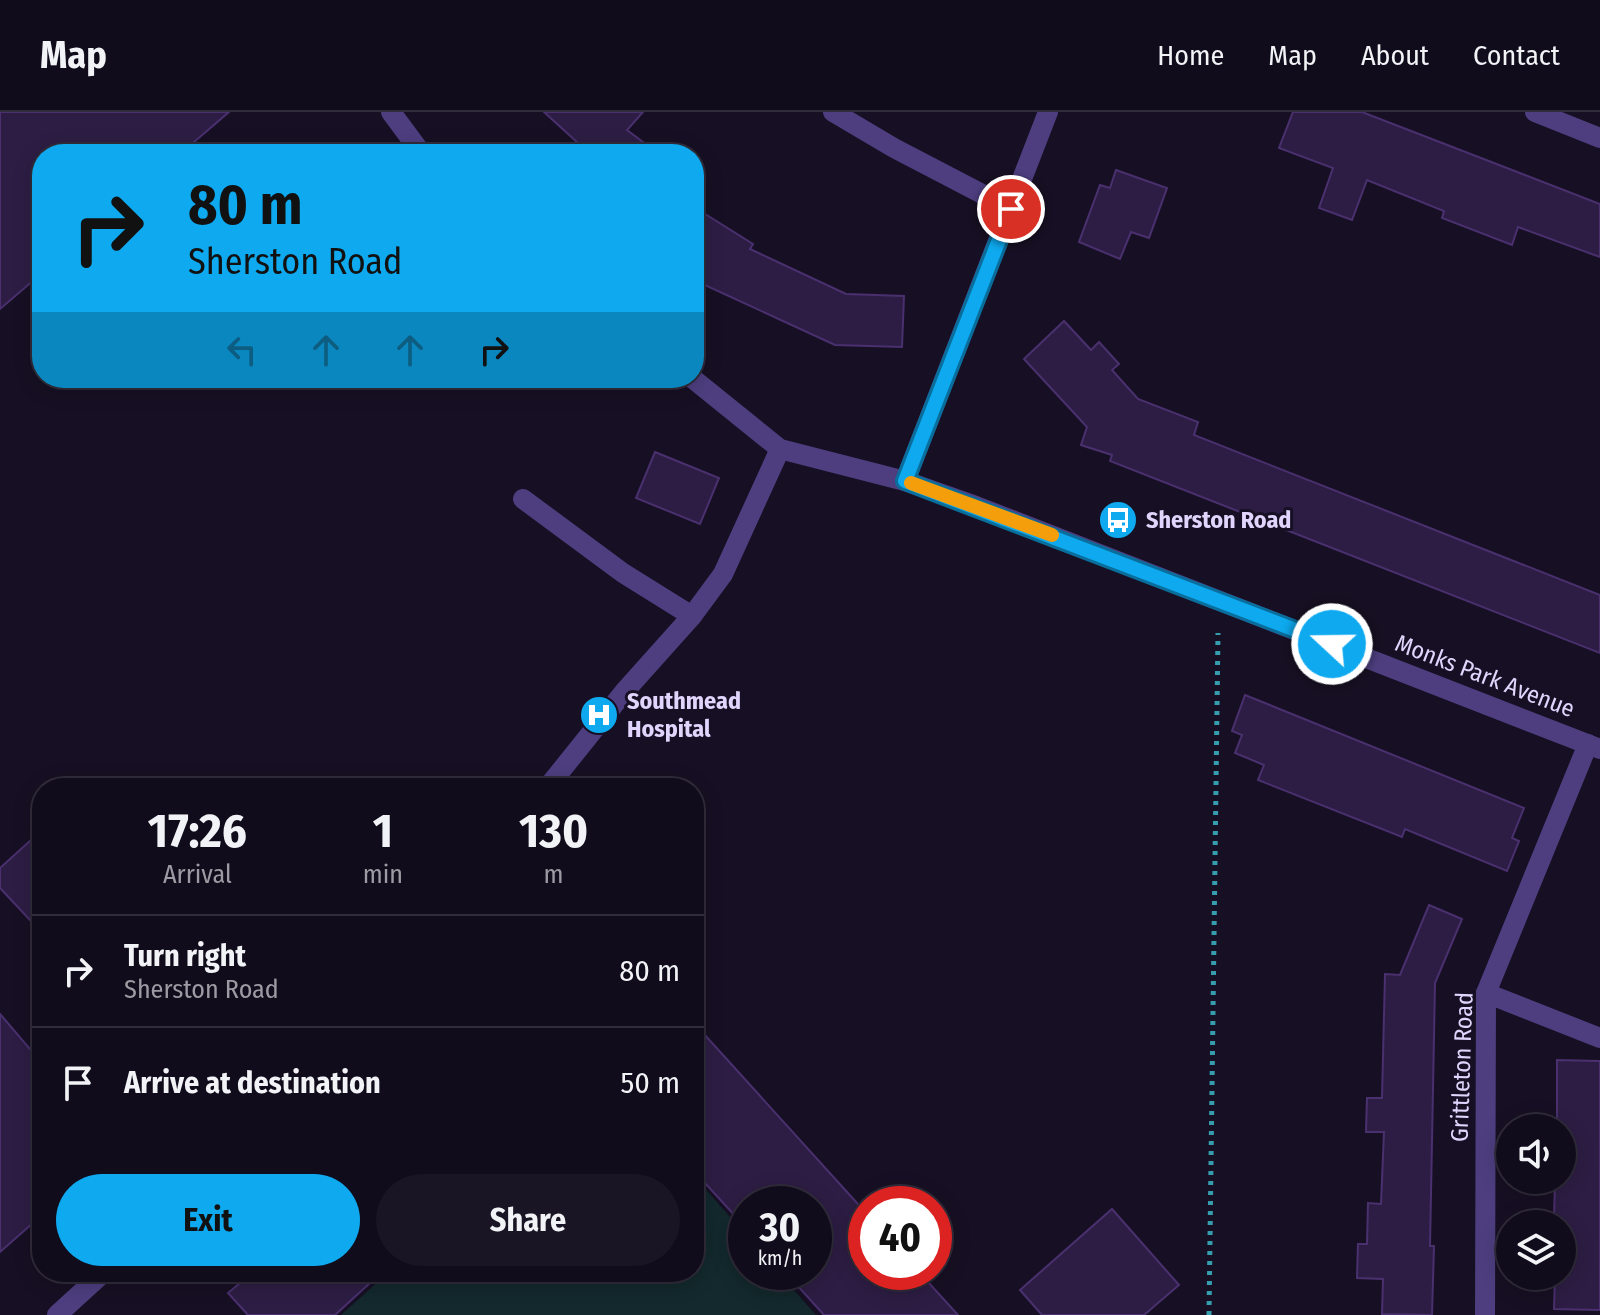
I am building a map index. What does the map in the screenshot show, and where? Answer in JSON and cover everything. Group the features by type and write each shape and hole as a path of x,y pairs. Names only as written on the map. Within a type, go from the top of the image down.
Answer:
{"street":[{"path":"391,112 415,144"},
{"path":"833,112 880,141 1011,209"},
{"path":"905,481 1048,112"},
{"path":"1535,112 1600,138"},
{"name":"Monks Park Avenue","path":"704,388 780,449 905,481 1594,747"},
{"path":"555,778 624,692 692,616 723,574 780,449"},
{"path":"523,499 623,573 692,616"},
{"name":"Grittleton Road","path":"1485,1315 1486,993 1594,747"},
{"path":"1486,993 1600,1038"},
{"path":"57,1315 93,1282"}],"path":[{"path":"1209,1315 1219,600"}],"green space":[{"path":"704,1187 728,1215 728,1290 794,1290 816,1315 341,1315 378,1282 704,1282"}],"building":[{"path":"0,112 229,112 192,144 32,144 32,282 0,309"},
{"path":"544,112 643,112 627,130 646,144 579,144"},
{"path":"1293,112 1362,112 1600,204 1600,257 1518,227 1512,245 1442,218 1444,211 1367,180 1352,220 1319,208 1333,168 1279,148"},
{"path":"1116,170 1167,188 1149,238 1131,232 1120,259 1079,242 1100,185 1110,188"},
{"path":"704,213 753,244 750,249 846,294 904,296 902,347 835,345 704,285"},
{"path":"1064,321 1091,350 1099,342 1119,364 1112,370 1138,399 1198,422 1194,435 1600,595 1600,653 1110,461 1112,455 1081,445 1087,427 1024,359"},
{"path":"655,452 719,478 700,524 636,498"},
{"path":"1245,695 1524,808 1512,838 1519,841 1507,871 1405,829 1402,837 1258,780 1264,765 1235,753 1242,735 1232,731"},
{"path":"32,839 32,922 0,888 0,868"},
{"path":"1429,905 1462,919 1435,983 1430,1246 1434,1246 1432,1315 1382,1314 1383,1279 1357,1278 1358,1244 1367,1244 1368,1203 1381,1204 1384,1132 1366,1132 1367,1098 1382,1098 1385,974 1400,975"},
{"path":"0,1014 32,1051 32,1224 0,1252"},
{"path":"704,1034 848,1193 848,1290 935,1290 958,1315 824,1315 801,1290 832,1290 832,1186 728,1186 728,1208 704,1182"},
{"path":"1557,1060 1600,1061 1600,1310 1554,1309 1555,1290 1576,1290 1576,1210 1554,1210 1555,1194 1576,1194 1576,1114 1557,1114"},
{"path":"1112,1209 1179,1285 1144,1315 1042,1315 1020,1290"},
{"path":"241,1282 371,1282 335,1315 248,1315 228,1293"}],"slow traffic":[{"path":"911,483 1052,535"}],"place":[{"name":"Sherston Road","path":"1118,520"},
{"name":"Southmead Hospital","path":"599,715"}],"route":[{"path":"1011,209 905,481 1332,644"}]}
